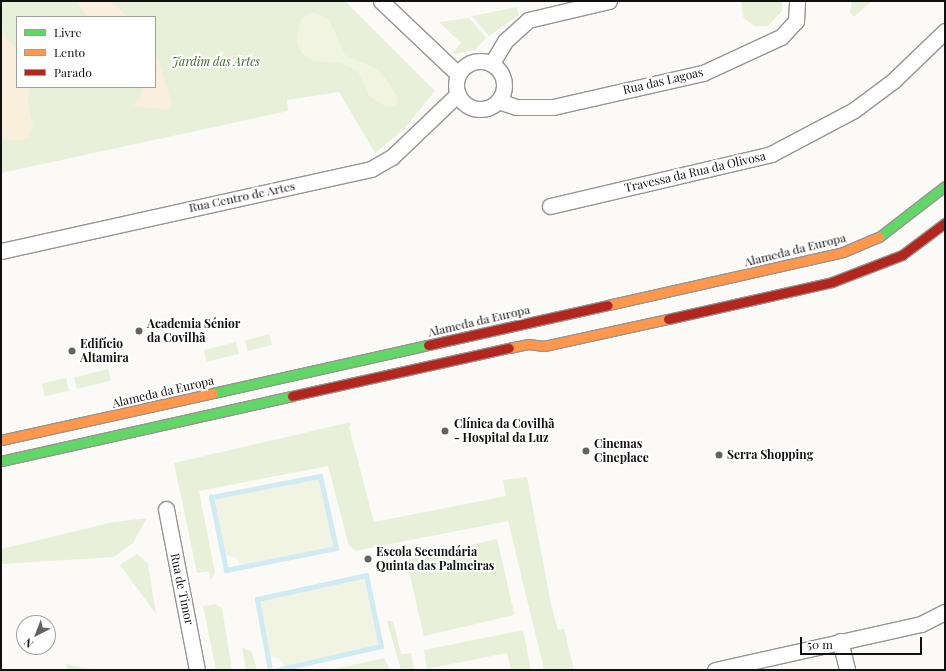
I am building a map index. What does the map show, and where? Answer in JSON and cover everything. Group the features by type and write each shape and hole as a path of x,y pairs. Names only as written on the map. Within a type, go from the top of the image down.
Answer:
{"main road":[{"name":"Alameda da Europa","path":"1,440 843,252 884,235 945,186"},
{"path":"1,461 528,344 544,346 564,342 832,282 902,255 945,223"}],"street":[{"path":"381,1 458,74 458,94 464,103 479,109 498,101 504,82 492,64"},
{"path":"492,64 505,41 528,20 609,1"},
{"name":"Rua das Lagoas","path":"498,101 516,107 553,107 703,73 781,37 796,21 797,1"},
{"name":"Travessa da Rua da Olivosa","path":"550,206 771,154 854,110 893,81 945,31"},
{"path":"458,74 473,62 492,64"},
{"name":"Rua Centro de Artes","path":"1,251 371,169 392,156 458,94"},
{"name":"Rua de Timor","path":"166,509 198,670"},
{"path":"715,670 737,667 944,617"},
{"path":"840,641 847,670"}],"green space":[{"name":"Jardim das Artes","path":"1,1 345,1 435,91 404,129 375,153 339,92 287,100 288,111 1,173"},
{"path":"741,1 782,1 782,11 768,26 754,26 743,17"},
{"path":"852,1 872,1 854,17 850,12"},
{"path":"517,7 519,15 489,36 472,16"},
{"path":"312,12 329,19 345,55 377,69 386,79 399,99 396,105 386,107 369,96 358,71 341,63 313,61 301,52 297,43 299,26 302,18"},
{"path":"469,18 486,38 475,50 455,54 452,53 461,43 439,22"},
{"path":"269,334 272,345 248,351 245,340"},
{"path":"236,342 239,354 207,362 204,350"},
{"path":"108,369 111,381 77,389 74,377"},
{"path":"66,378 69,391 45,396 42,384"},
{"path":"351,422 349,427 374,522 506,496 503,480 527,477 551,604 558,630 564,629 574,670 544,670 508,521 355,551 349,546 328,466 199,491 215,572 211,581 209,571 197,573 174,463"},
{"path":"320,476 336,548 241,567 235,557 224,555 211,497"},
{"path":"147,518 133,543 114,557 1,564 1,549 114,522"},
{"path":"497,539 515,615 424,636 406,560"},
{"path":"137,554 148,564 156,614 120,565"},
{"path":"366,575 381,646 286,668 279,658 267,656 257,599"},
{"path":"215,604 222,608 232,670 216,670 203,606"},
{"path":"387,621 393,621 401,654 411,653 414,670 401,670"},
{"path":"523,630 531,670 511,670 507,653 427,669 424,650"},
{"path":"242,647 252,652 257,670 246,670"},
{"path":"384,658 390,670 330,670"},
{"path":"66,663 67,664 95,670 67,670"}],"sand":[{"path":"76,1 110,1 127,16 87,16"},
{"path":"1,24 6,39 16,48 16,88 30,88 28,103 33,124 28,138 20,141 1,139"},
{"path":"156,54 172,103 166,109 131,107 140,99 143,88 156,88"}],"waterway":[{"path":"320,476 336,548 226,570 211,497 320,476"},
{"path":"270,670 257,599 366,575 381,646 276,670"}],"traffic: fast":[{"path":"879,237 945,186"},
{"path":"213,393 428,345"},
{"path":"1,461 292,396"}],"traffic: slow":[{"path":"608,305 843,252 879,237"},
{"path":"509,348 528,344 544,346 668,319"},
{"path":"1,440 213,393"}],"traffic: jam":[{"path":"668,319 832,282 902,255 945,223"},
{"path":"428,345 608,305"},
{"path":"292,396 509,348"}],"place":[{"name":"Academia Sénior da Covilhã","path":"139,331"},
{"name":"Edifício Altamira","path":"72,351"},
{"name":"Clínica da Covilhã - Hospital da Luz","path":"445,431"},
{"name":"Cinemas Cineplace","path":"586,451"},
{"name":"Serra Shopping","path":"719,455"},
{"name":"Escola Secundária Quinta das Palmeiras","path":"368,559"}]}
